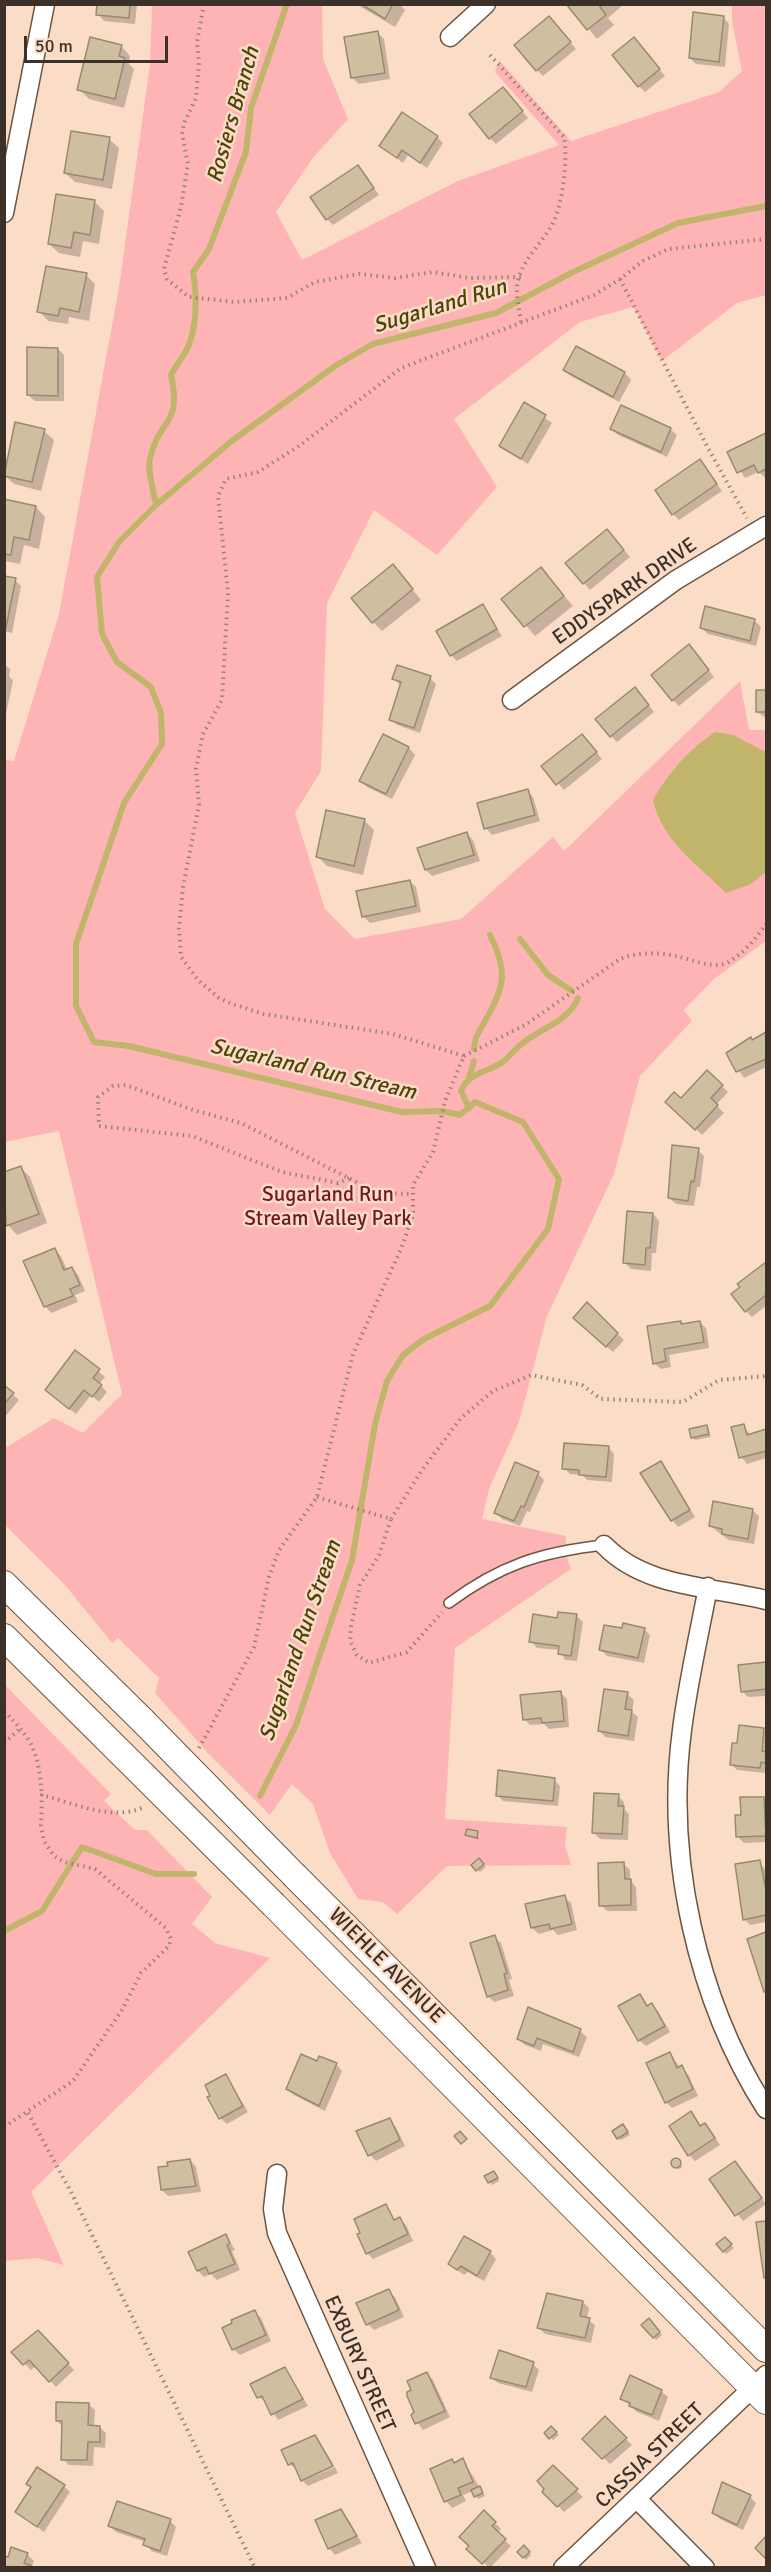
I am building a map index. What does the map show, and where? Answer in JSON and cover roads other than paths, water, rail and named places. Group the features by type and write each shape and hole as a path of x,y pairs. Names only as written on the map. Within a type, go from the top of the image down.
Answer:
{"main road":[{"name":"WIEHLE AVENUE","path":"4,1584 766,2349"},
{"name":"WIEHLE AVENUE","path":"4,1637 762,2388"}],"street":[{"path":"4,213 45,4"},
{"path":"450,37 486,4"},
{"name":"EDDYSPARK DRIVE","path":"512,700 676,580 761,528"},
{"path":"604,1545 618,1560 654,1577 766,1600"},
{"path":"708,1587 682,1731 679,1768 680,1850 695,1940 712,1996 733,2046 766,2109"},
{"name":"EXBURY STREET","path":"277,2174 273,2209 277,2233 426,2568"},
{"name":"CASSIA STREET","path":"563,2568 762,2388"},
{"path":"637,2499 705,2568"}],"lane":[{"path":"449,1603 479,1581 516,1564 561,1550 604,1545"}],"waterway":[{"name":"Rosiers Branch","path":"156,505 149,463 154,445 172,413 174,392 171,375 188,347 194,329 196,300 193,272 209,249 246,152 251,108 287,4"},
{"name":"Sugarland Run Stream","path":"260,1796 296,1725 352,1560 375,1424 387,1381 403,1355 424,1339 490,1306 548,1229 559,1179 523,1122 475,1102 460,1115 443,1111 402,1112 129,1046 94,1042 76,1006 76,944 124,803 162,744 161,713 151,687 117,662 102,634 97,577 119,542 156,505 233,440 338,364 373,344 496,313 571,273 678,223 766,206"},
{"path":"474,1049 476,1038 496,1000 502,980 500,959 490,935"},
{"path":"520,939 548,975 572,991"},
{"path":"469,1108 461,1091 464,1085 479,1073 503,1062 524,1042 562,1018 574,1006 578,998"},
{"path":"469,1078 474,1061"},
{"name":"Sugarland Run Stream","path":"4,1931 42,1911 82,1847 156,1874 194,1874"}],"water label":[{"name":"Sugarland Run","path":"440,307"}],"park label":[{"name":"Sugarland Run Stream Valley Park","path":"328,1207"}]}
